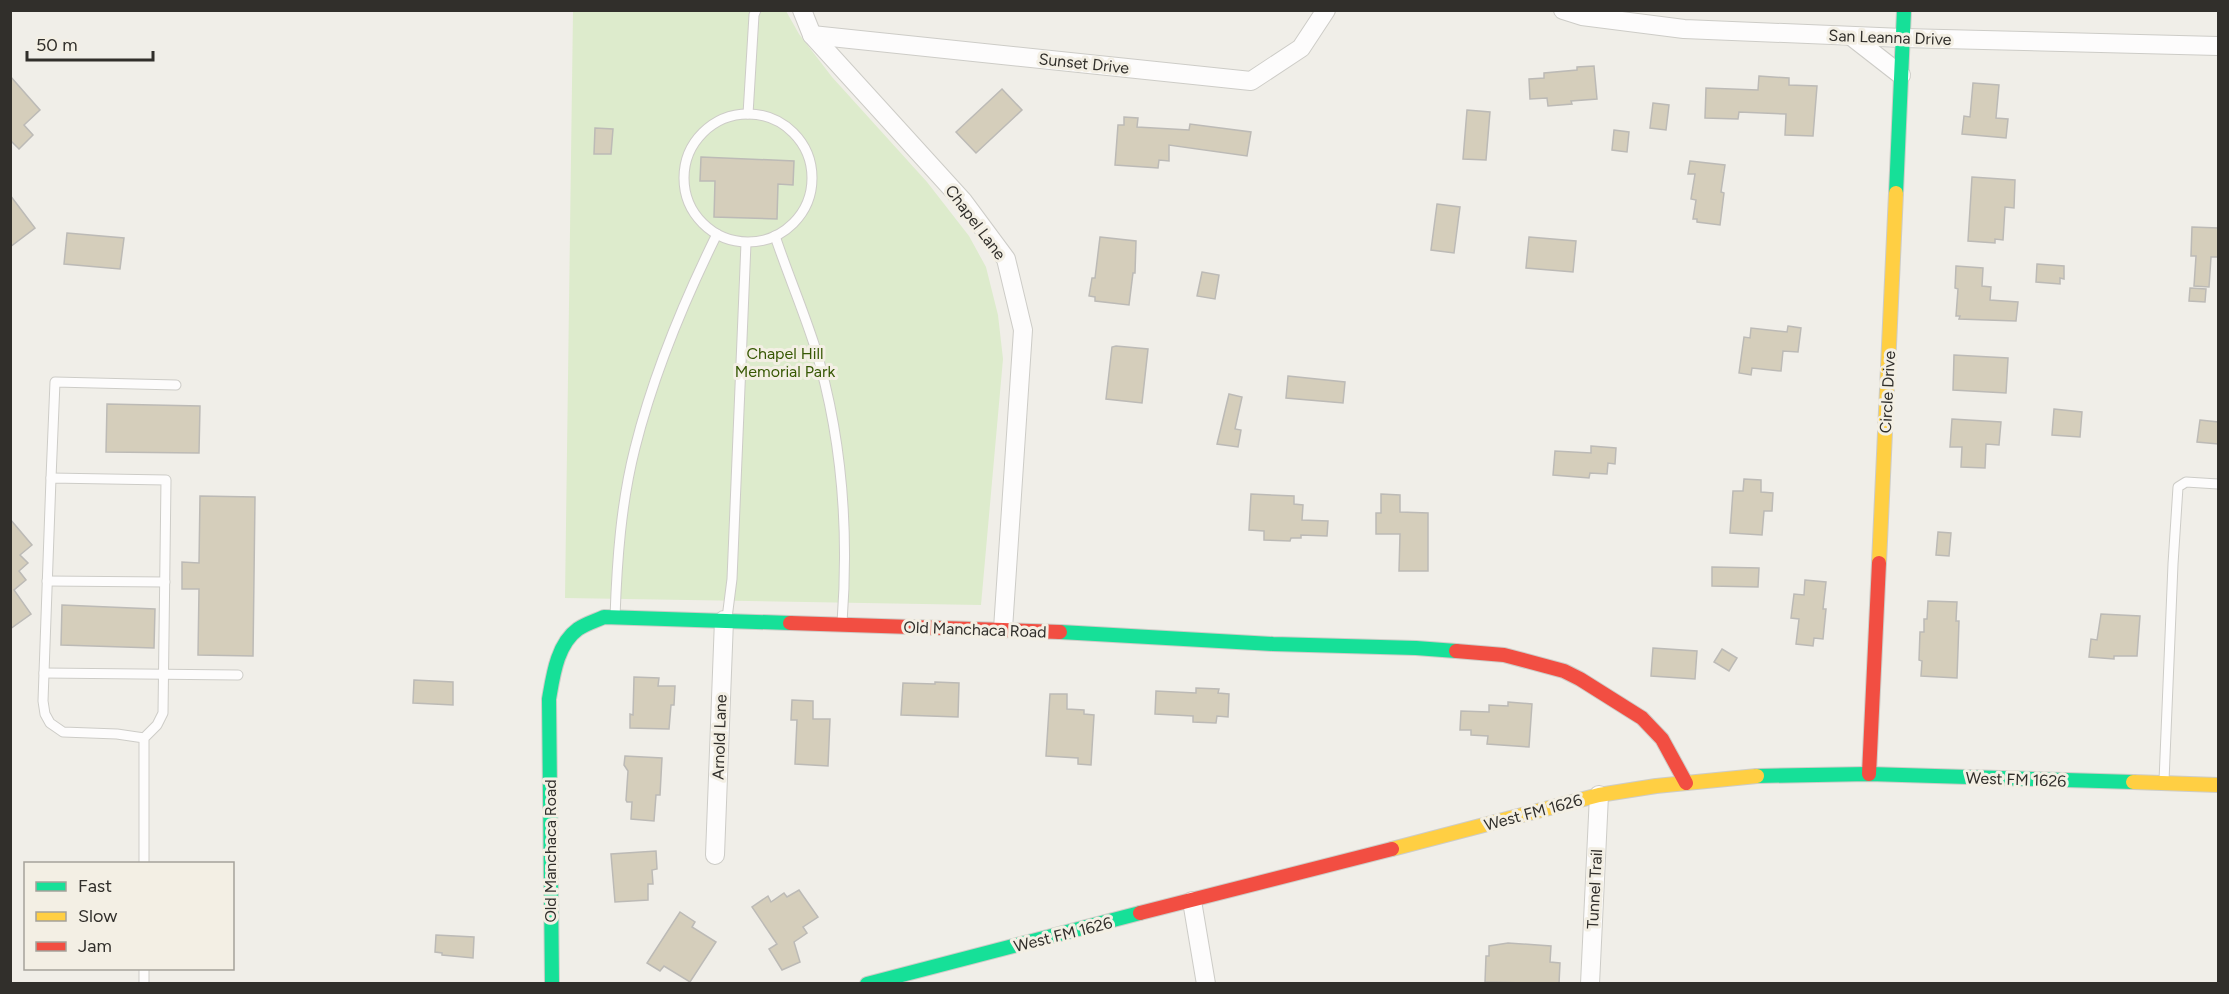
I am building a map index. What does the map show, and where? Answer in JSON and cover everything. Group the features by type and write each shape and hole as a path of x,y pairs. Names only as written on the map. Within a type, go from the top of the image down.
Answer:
{"street":[{"name":"Chapel Lane","path":"802,10 812,35 963,201 1006,259 1023,330 1003,629"},
{"name":"Sunset Drive","path":"812,35 1251,81 1301,48 1326,10"},
{"name":"San Leanna Drive","path":"1563,10 1582,16 1684,30 2218,46"},
{"name":"Circle Drive","path":"1869,774 1904,10"},
{"path":"1851,36 1901,75"},
{"name":"Old Manchaca Road","path":"552,984 549,699 553,677 564,645 576,630 604,617 1003,629 1273,644 1416,648 1504,655 1564,671 1642,718 1662,739 1686,783"},
{"name":"Arnold Lane","path":"715,855 725,620"},
{"name":"West FM 1626","path":"867,984 1599,795 1757,776 1869,774 2218,785"},
{"name":"Tunnel Trail","path":"1590,984 1599,795"},
{"path":"1192,901 1206,984"}],"lane":[{"path":"748,114 756,10"},
{"path":"739,114 748,114 761,114 781,122 797,136 809,154 813,175 811,196 802,215 787,230 768,240 746,243 725,239 707,228 693,212 685,192 684,171 689,151 701,133 719,121 739,114"},
{"path":"615,617 617,559 627,483 635,448 653,386 703,262 717,234"},
{"path":"775,236 813,343 836,436 846,544 842,624"},
{"path":"725,620 732,579 746,243"},
{"path":"144,738 117,734 71,733 56,729 45,714 44,673 55,382 176,385"},
{"path":"51,478 166,480 164,713 157,725 144,738 144,862"},
{"path":"2164,783 2178,487 2186,482 2218,483"},
{"path":"47,581 165,582"},
{"path":"44,673 238,675"}],"green space":[{"name":"Chapel Hill Memorial Park","path":"573,11 786,11 799,34 832,77 927,182 969,236 986,267 998,315 1003,359 981,605 565,598"}],"building":[{"path":"1594,66 1597,99 1548,106 1547,98 1530,99 1529,79 1544,78 1544,73"},
{"path":"10,76 40,110 24,125 33,135 19,149 10,140"},
{"path":"1759,76 1789,78 1789,85 1817,86 1813,136 1785,135 1786,114 1739,112 1738,119 1705,118 1706,88 1758,90"},
{"path":"1973,83 1999,85 1996,118 2008,119 2006,138 1962,134 1964,116 1970,117"},
{"path":"1002,89 1022,110 976,153 956,132"},
{"path":"1653,103 1669,105 1666,130 1650,128"},
{"path":"1467,110 1490,112 1486,160 1463,159"},
{"path":"1124,117 1138,118 1137,127 1189,130 1190,124 1251,132 1247,156 1169,145 1169,161 1159,160 1158,168 1115,165 1118,125 1124,125"},
{"path":"595,128 613,129 611,154 594,154"},
{"path":"1614,130 1629,132 1627,152 1612,150"},
{"path":"701,157 794,161 793,185 778,184 777,219 714,217 715,181 700,181"},
{"path":"1690,161 1725,165 1720,225 1697,222 1697,219 1693,219 1696,200 1691,199 1695,174 1688,174"},
{"path":"1972,177 2015,180 2014,208 2005,207 2003,240 1995,239 1995,243 1968,241"},
{"path":"10,195 35,228 10,247"},
{"path":"1437,204 1460,207 1454,253 1431,250"},
{"path":"2192,227 2218,228 2218,257 2211,257 2209,287 2194,286 2196,256 2191,256"},
{"path":"67,233 124,238 120,269 64,264"},
{"path":"1100,237 1136,241 1135,273 1133,273 1129,305 1095,301 1095,297 1089,296 1092,278 1095,278"},
{"path":"1529,237 1576,241 1573,272 1526,268"},
{"path":"2037,264 2064,266 2064,279 2060,278 2060,284 2036,282"},
{"path":"1956,266 1983,268 1982,286 1991,287 1990,300 2018,302 2016,321 1959,319 1960,316 1956,316 1958,289 1955,288"},
{"path":"1202,272 1219,275 1215,299 1197,296"},
{"path":"2190,288 2206,289 2205,302 2189,301"},
{"path":"1788,326 1801,328 1798,352 1783,351 1781,371 1752,368 1751,375 1739,373 1744,337 1750,338 1751,328 1787,332"},
{"path":"1112,347 1148,349 1142,403 1106,399"},
{"path":"1954,355 2008,358 2006,393 1953,390"},
{"path":"1288,376 1345,382 1343,403 1286,398"},
{"path":"1229,394 1242,397 1235,429 1241,430 1238,447 1217,444"},
{"path":"107,404 200,406 199,453 106,452"},
{"path":"2054,409 2082,412 2080,437 2052,435"},
{"path":"1952,419 2001,422 1999,445 1986,444 1985,468 1961,467 1962,447 1950,447"},
{"path":"2200,420 2218,422 2218,444 2197,442"},
{"path":"1591,446 1616,448 1615,464 1608,463 1607,474 1590,473 1589,478 1553,475 1555,451 1591,453"},
{"path":"1744,479 1761,480 1761,492 1773,493 1772,511 1764,511 1762,535 1730,533 1733,491 1743,491"},
{"path":"1251,494 1294,496 1294,504 1303,505 1302,520 1328,521 1327,536 1301,535 1301,538 1291,538 1290,541 1264,540 1264,531 1249,530"},
{"path":"1381,494 1400,495 1400,512 1428,513 1428,571 1399,571 1400,534 1376,534 1376,513 1381,513"},
{"path":"200,496 255,497 253,656 198,655 199,589 182,589 182,562 199,563"},
{"path":"10,519 32,545 20,555 28,563 19,571 26,580 14,590 31,614 10,629"},
{"path":"1938,532 1951,533 1949,556 1936,555"},
{"path":"1712,567 1759,568 1758,587 1712,586"},
{"path":"1805,580 1826,582 1823,639 1814,638 1813,646 1796,644 1799,619 1791,618 1794,594 1804,595"},
{"path":"1928,601 1957,602 1956,621 1959,621 1957,678 1921,676 1920,632 1924,632"},
{"path":"62,605 155,609 154,648 61,645"},
{"path":"2101,614 2140,616 2137,656 2114,656 2114,659 2089,657 2091,639 2097,640"},
{"path":"1653,648 1697,651 1695,679 1651,676"},
{"path":"1722,649 1737,658 1729,671 1714,662"},
{"path":"634,677 659,678 658,686 675,686 669,729 630,728 630,714 633,715"},
{"path":"414,680 453,682 453,705 413,703"},
{"path":"935,682 959,683 958,717 901,715 903,683 935,684"},
{"path":"1196,688 1219,689 1218,693 1229,694 1228,717 1217,716 1216,723 1193,722 1193,716 1155,714 1156,691 1196,693"},
{"path":"1050,694 1067,694 1067,709 1084,710 1084,714 1094,715 1091,765 1078,764 1078,758 1046,756"},
{"path":"792,700 813,701 813,719 830,719 828,766 795,764 797,720 791,720"},
{"path":"1508,702 1532,704 1529,747 1487,744 1488,736 1471,735 1471,730 1460,730 1461,711 1489,712 1489,705 1508,706"},
{"path":"625,756 662,758 660,795 656,795 654,821 631,819 632,802 626,800 628,771 624,765"},
{"path":"656,851 657,869 652,870 653,884 648,884 648,900 615,902 611,854"},
{"path":"799,890 818,917 803,927 807,933 794,942 800,962 782,970 769,949 777,944 752,907 768,896 771,902 784,893 787,897"},
{"path":"680,912 695,922 692,927 716,942 690,982 664,966 660,971 647,963"},
{"path":"436,935 474,937 473,958 442,955 442,953 435,952"},
{"path":"1508,943 1551,946 1550,962 1560,963 1559,984 1485,982 1486,956 1489,956 1489,946"}],"traffic: fast":[{"path":"1896,193 1904,10"},
{"path":"552,984 549,699 557,661 565,643 578,629 604,617 790,623"},
{"path":"1060,632 1456,651"},
{"path":"1757,776 1869,774 2133,782"},
{"path":"867,984 1140,913"}],"traffic: slow":[{"path":"1879,563 1896,193"},
{"path":"1392,849 1599,795 1656,786 1757,776"},
{"path":"2133,782 2218,785"}],"traffic: jam":[{"path":"1869,774 1879,563"},
{"path":"790,623 1060,632"},
{"path":"1456,651 1504,655 1564,671 1580,679 1642,718 1662,739 1686,783"},
{"path":"1140,913 1392,849"}]}
